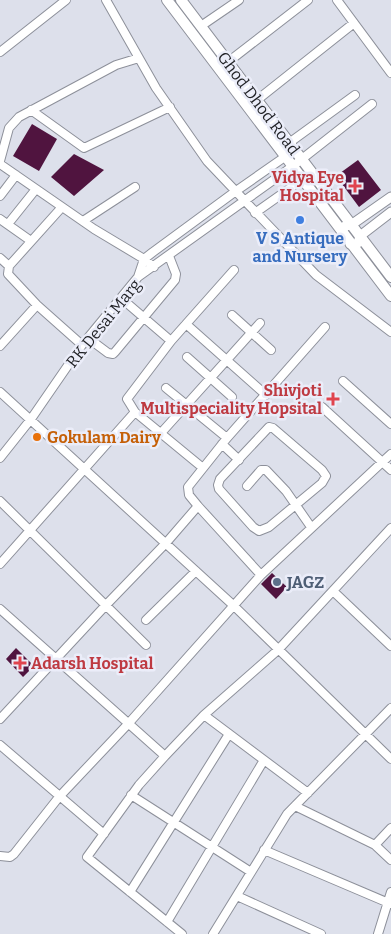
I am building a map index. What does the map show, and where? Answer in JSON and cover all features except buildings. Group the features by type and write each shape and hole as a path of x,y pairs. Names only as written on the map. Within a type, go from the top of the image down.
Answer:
{"main road":[{"path":"168,0 290,150 298,163 303,179 350,244 391,296"},
{"name":"Ghod Dhod Road","path":"181,0 257,100 290,150"},
{"name":"Ghod Dhod Road","path":"298,163 360,236 391,277"}],"street":[{"path":"0,52 66,0"},
{"path":"106,0 156,88 207,161 316,275 391,332"},
{"path":"201,26 238,0"},
{"path":"228,62 308,0"},
{"path":"337,0 391,73"},
{"path":"257,100 354,23"},
{"path":"140,58 116,65 19,117 12,124 0,162 83,222 154,268"},
{"path":"138,277 144,260 290,150 355,95"},
{"name":"RK Desai Marg","path":"0,458 31,419 85,342 138,277 154,268 298,163 372,104"},
{"path":"30,110 84,148 170,107"},
{"path":"0,196 16,175"},
{"path":"255,212 303,179"},
{"path":"83,222 135,186"},
{"path":"8,224 36,189"},
{"path":"342,232 345,226 351,225 391,197"},
{"path":"62,207 32,241 3,264 10,278 38,305 85,342 108,354 113,354 176,278 169,256"},
{"path":"350,244 358,243 360,236 391,212"},
{"path":"0,219 32,241"},
{"path":"203,468 135,412 127,399 171,341 234,270"},
{"path":"121,298 171,341"},
{"path":"0,346 38,305"},
{"path":"232,315 271,350"},
{"path":"161,434 260,323"},
{"path":"186,324 266,395"},
{"path":"261,575 198,506 189,495 188,490 190,484 224,441 325,327"},
{"path":"187,358 232,397"},
{"path":"343,381 391,424"},
{"path":"166,388 187,405 224,441 238,460"},
{"path":"0,392 233,605 391,760"},
{"path":"322,408 391,470"},
{"path":"0,564 135,412"},
{"path":"269,427 273,428 322,470 326,476 322,483 295,504 266,529 259,531 253,527 218,487 220,479 269,427"},
{"path":"0,856 5,857 14,854 59,797 128,724 261,575 391,454"},
{"path":"247,486 261,470 266,470 282,486 312,527"},
{"path":"0,501 146,645"},
{"path":"0,719 166,543 198,506"},
{"path":"182,934 87,857 131,796 165,756 204,716 278,650 391,528"},
{"path":"146,620 196,571"},
{"path":"333,591 391,646"},
{"path":"0,610 165,756"},
{"path":"213,934 287,814 391,708"},
{"path":"204,716 308,792"},
{"path":"130,892 229,734"},
{"path":"0,745 104,834"},
{"path":"167,922 264,760"},
{"path":"131,796 251,872"},
{"path":"295,806 375,845 391,860"},
{"path":"375,845 391,828"},
{"path":"264,850 389,904"},
{"path":"378,934 389,904 391,892"},
{"path":"237,896 321,934"}],"place":[{"name":"Vidya Eye Hospital","path":"355,186"},
{"name":"V S Antique and Nursery","path":"300,220"},
{"name":"Shivjoti Multispeciality Hopsital","path":"333,399"},
{"name":"Gokulam Dairy","path":"37,437"},
{"name":"JAGZ","path":"277,582"},
{"name":"Adarsh Hospital","path":"20,663"}]}
